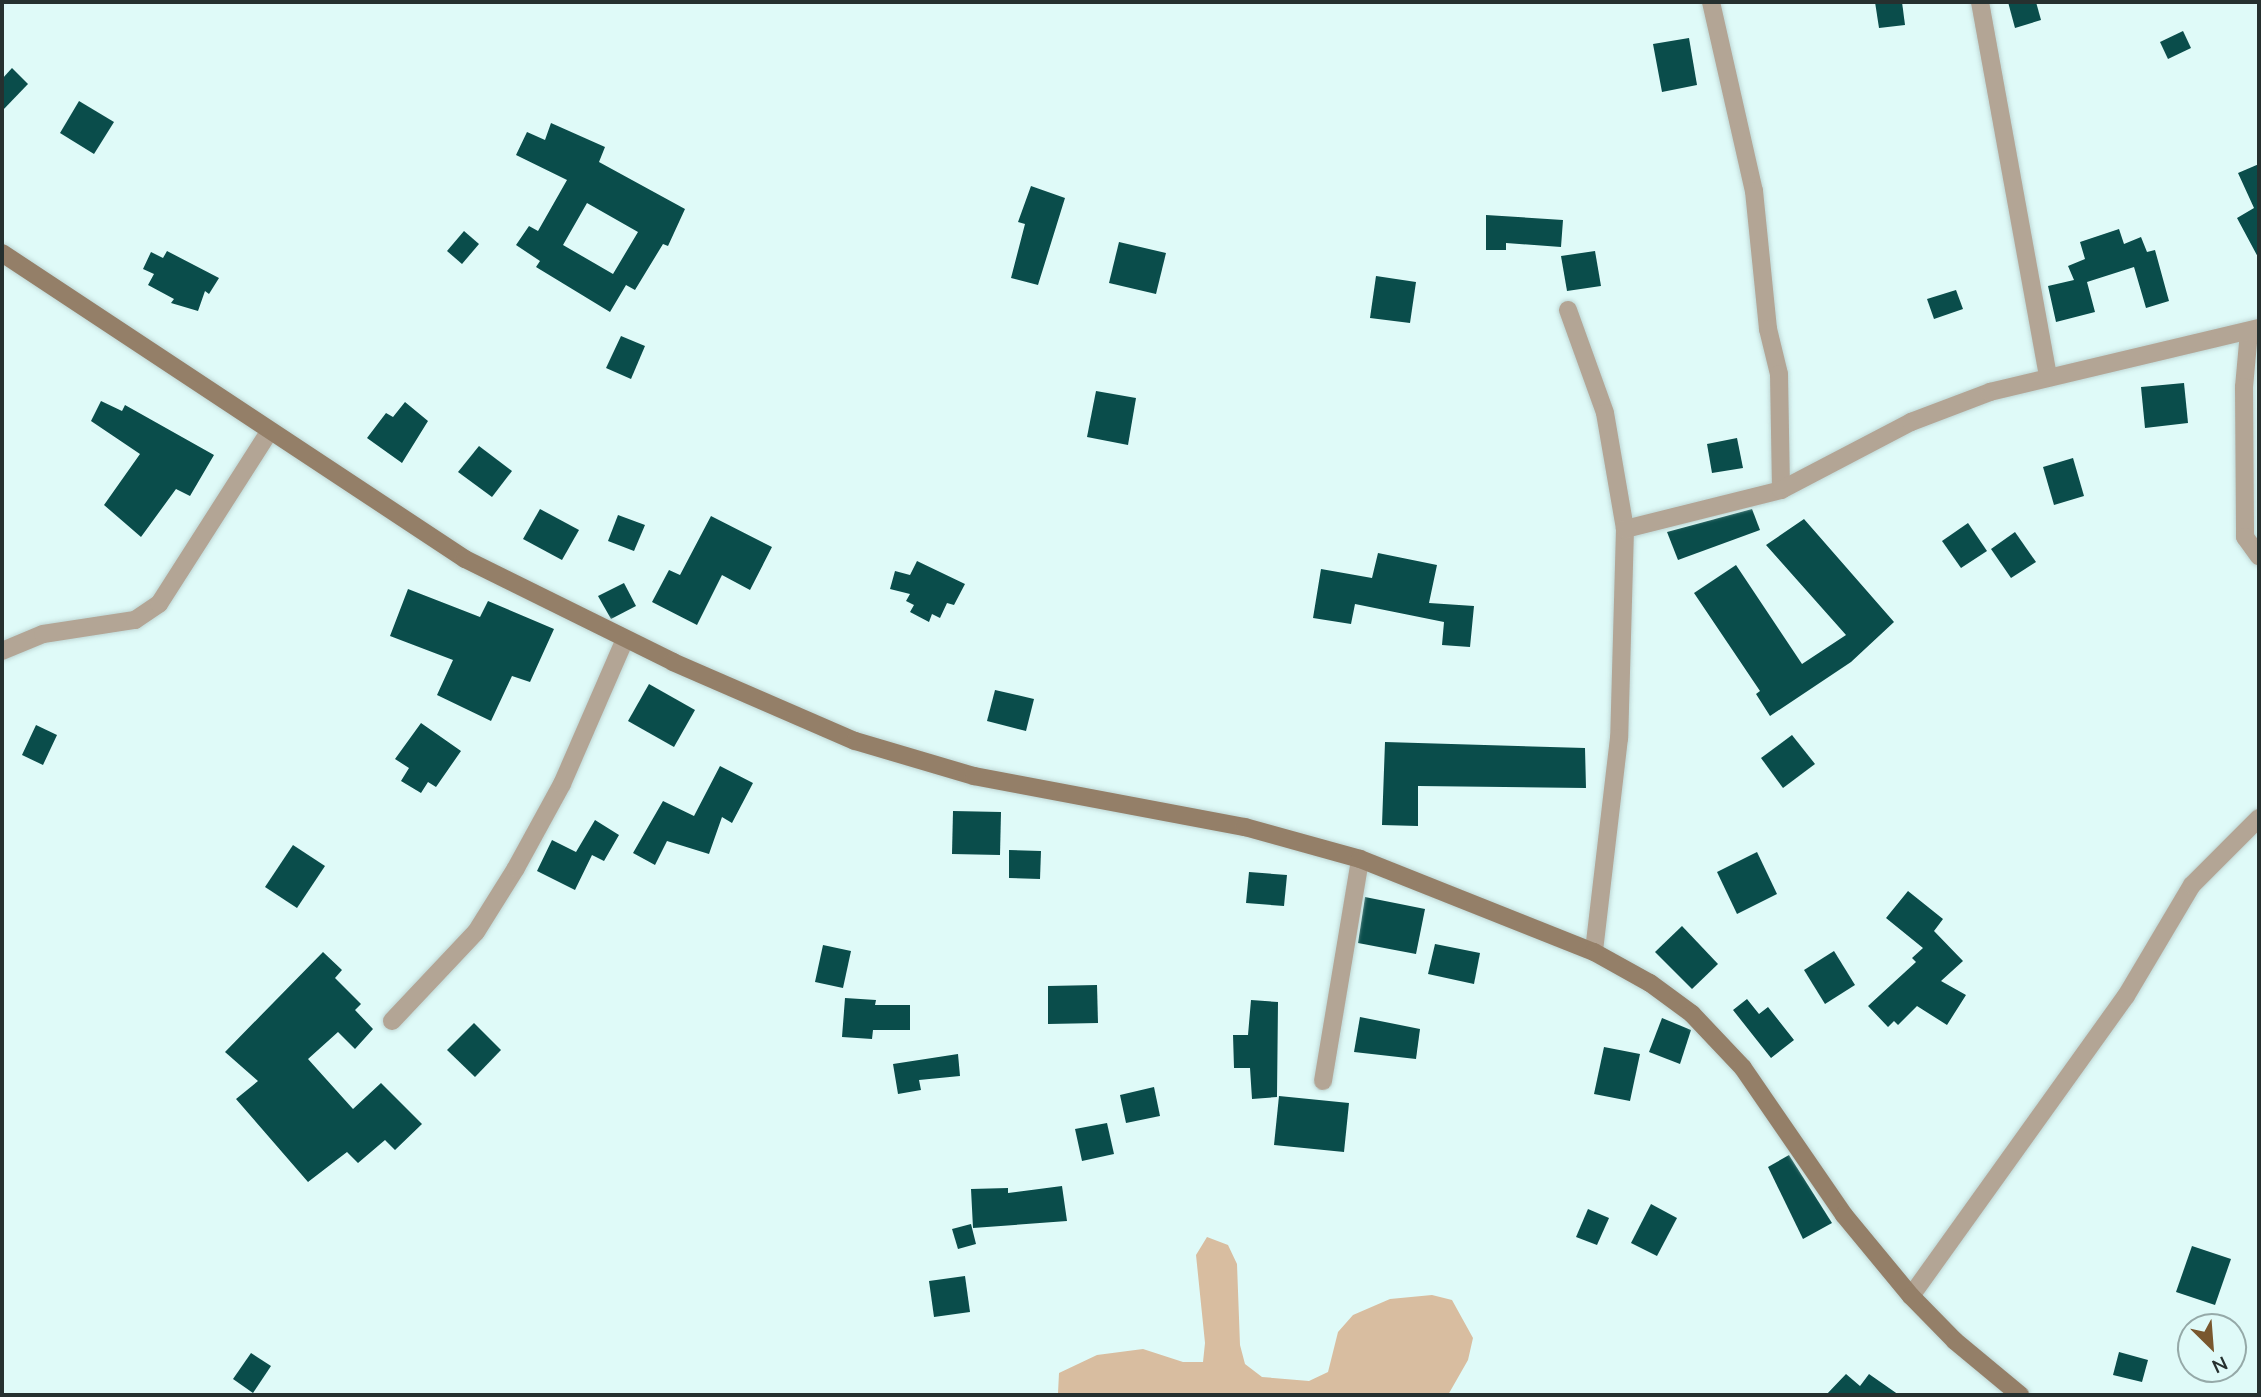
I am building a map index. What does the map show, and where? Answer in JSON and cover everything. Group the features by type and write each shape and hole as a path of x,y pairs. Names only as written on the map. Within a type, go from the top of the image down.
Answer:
{"street":[{"path":"1711,2 1754,191 1768,329 1779,374 1781,491"},
{"path":"1980,2 2048,376"},
{"path":"2,253 269,432 465,559 625,639 855,741 947,768 1256,830 1360,859 1594,952 1650,983 1721,1042 1769,1101 1844,1215 1910,1296 1955,1341 2020,1395"},
{"path":"1568,310 1605,413 1625,529 1619,738 1594,952"},
{"path":"1625,529 1781,491 1911,422 2048,376 2254,330 2244,387 2245,537 2259,556"},
{"path":"2,651 43,635 135,620 159,604 269,432"},
{"path":"392,1021 476,932 516,868 562,784 625,639"},
{"path":"1910,1296 2126,996 2192,886 2259,818"},
{"path":"1323,1081 1360,859"}],"shaded area":[{"path":"1207,1237 1228,1245 1237,1264 1240,1345 1245,1364 1262,1377 1309,1381 1328,1372 1338,1332 1353,1315 1390,1299 1432,1295 1452,1300 1473,1338 1468,1360 1448,1395 1058,1393 1059,1373 1097,1355 1143,1349 1183,1362 1203,1362 1205,1343 1196,1255"}],"building":[{"path":"1875,2 1902,2 1905,25 1879,28"},
{"path":"2008,2 2036,2 2041,20 2015,28"},
{"path":"2183,31 2191,48 2168,59 2160,42"},
{"path":"1689,38 1697,85 1662,92 1653,44"},
{"path":"12,68 28,84 2,111 2,79"},
{"path":"79,101 114,122 94,154 60,133"},
{"path":"551,123 605,147 599,162 685,209 668,246 663,244 635,290 626,285 610,312 536,267 540,261 516,245 529,226 538,231 567,180 516,155 527,132 545,140","holes":["587,203 638,232 613,274 563,245"]},
{"path":"2259,164 2259,259 2237,218 2254,208 2238,173"},
{"path":"1031,186 1065,198 1038,285 1011,278 1025,224 1018,222"},
{"path":"1486,215 1563,220 1561,247 1506,243 1506,250 1486,250"},
{"path":"2119,229 2124,244 2141,237 2147,252 2155,250 2169,301 2146,308 2134,267 2087,282 2095,312 2056,322 2048,286 2074,280 2068,266 2085,259 2080,242"},
{"path":"464,231 479,244 462,264 447,251"},
{"path":"1119,242 1166,253 1156,294 1109,283"},
{"path":"167,251 219,278 209,294 205,291 198,311 171,303 174,299 148,285 154,274 143,269 151,252 163,258"},
{"path":"1595,251 1601,286 1567,291 1561,256"},
{"path":"1376,276 1416,282 1410,323 1370,318"},
{"path":"1956,290 1963,309 1934,319 1927,299"},
{"path":"621,336 645,346 631,379 606,368"},
{"path":"2184,383 2188,423 2145,428 2141,387"},
{"path":"1096,391 1136,398 1128,445 1087,437"},
{"path":"101,401 122,411 125,405 214,455 190,496 176,489 141,537 104,505 140,454 91,421"},
{"path":"405,402 428,421 402,463 367,438 386,413 393,417"},
{"path":"1737,438 1743,468 1712,473 1707,444"},
{"path":"479,446 512,471 492,497 458,472"},
{"path":"2073,458 2084,496 2054,505 2043,467"},
{"path":"540,509 579,530 562,560 523,539"},
{"path":"1752,509 1760,530 1678,560 1667,532"},
{"path":"618,515 645,525 634,551 608,541"},
{"path":"711,516 772,547 750,590 722,575 697,625 652,602 669,570 680,575"},
{"path":"1804,519 1894,622 1851,662 1770,716 1756,694 1760,691 1694,593 1736,565 1802,664 1846,635 1766,545"},
{"path":"1968,523 1987,551 1961,568 1942,541"},
{"path":"2015,532 2036,562 2011,578 1991,549"},
{"path":"1378,553 1437,565 1429,603 1474,606 1470,647 1442,645 1444,622 1355,604 1351,624 1313,618 1321,569 1372,578"},
{"path":"917,561 965,584 954,605 947,603 940,618 932,614 929,622 910,612 914,605 906,601 910,594 890,589 895,571 910,575"},
{"path":"624,583 636,606 611,619 598,596"},
{"path":"408,589 480,617 488,601 554,629 530,682 512,676 491,721 437,695 453,660 390,636"},
{"path":"649,684 695,710 674,747 628,721"},
{"path":"995,690 1034,699 1026,731 987,721"},
{"path":"421,723 461,751 436,787 428,782 421,793 401,781 409,768 395,759"},
{"path":"36,725 57,735 43,765 22,755"},
{"path":"1792,735 1815,764 1783,788 1761,758"},
{"path":"1385,742 1585,748 1586,788 1418,786 1418,826 1382,825"},
{"path":"720,766 753,783 732,823 722,817 709,854 667,841 655,865 633,853 663,801 694,816"},
{"path":"953,811 1001,812 1000,855 952,854"},
{"path":"595,820 619,835 604,861 592,855 575,890 537,871 552,840 576,852"},
{"path":"293,845 325,866 297,908 265,887"},
{"path":"1009,850 1041,851 1040,879 1009,878"},
{"path":"1757,852 1777,894 1737,914 1717,872"},
{"path":"1249,872 1287,875 1284,906 1246,903"},
{"path":"1908,891 1943,919 1934,931 1963,961 1941,981 1966,995 1947,1025 1917,1006 1898,1025 1894,1021 1888,1027 1868,1006 1916,962 1912,958 1923,948 1886,918"},
{"path":"1365,897 1425,909 1416,954 1358,943"},
{"path":"1682,926 1718,964 1692,989 1655,952"},
{"path":"1435,944 1480,953 1474,984 1428,974"},
{"path":"823,945 851,951 843,988 815,982"},
{"path":"1834,951 1855,985 1825,1004 1804,970"},
{"path":"323,952 342,970 335,978 361,1004 355,1010 373,1029 355,1049 338,1032 308,1059 353,1109 381,1083 422,1124 395,1150 385,1140 358,1163 347,1152 308,1182 236,1099 258,1081 225,1052"},
{"path":"1097,985 1098,1023 1048,1024 1048,986"},
{"path":"845,998 876,1000 875,1005 910,1005 910,1030 873,1030 872,1039 842,1037"},
{"path":"1747,999 1759,1014 1768,1007 1794,1040 1771,1058 1733,1010"},
{"path":"1251,1000 1278,1002 1277,1097 1252,1099 1250,1068 1234,1068 1233,1035 1248,1035"},
{"path":"1360,1017 1420,1029 1416,1059 1354,1052"},
{"path":"1662,1018 1691,1030 1680,1064 1649,1052"},
{"path":"474,1023 501,1050 475,1077 447,1050"},
{"path":"1604,1047 1640,1054 1630,1101 1594,1094"},
{"path":"958,1054 960,1076 919,1080 921,1090 898,1094 893,1064"},
{"path":"1154,1087 1160,1116 1126,1123 1120,1095"},
{"path":"1279,1096 1349,1103 1344,1152 1274,1145"},
{"path":"1107,1123 1114,1154 1082,1161 1075,1129"},
{"path":"1789,1155 1832,1223 1803,1239 1768,1167"},
{"path":"1062,1186 1067,1221 973,1228 971,1189 1008,1188 1008,1193"},
{"path":"1651,1204 1677,1218 1657,1256 1631,1243"},
{"path":"1588,1209 1609,1218 1597,1245 1576,1237"},
{"path":"971,1224 976,1244 958,1249 952,1229"},
{"path":"2192,1246 2231,1259 2215,1305 2176,1292"},
{"path":"965,1276 970,1312 934,1317 929,1281"},
{"path":"2119,1352 2148,1360 2142,1382 2113,1375"},
{"path":"251,1353 271,1366 253,1393 233,1379"},
{"path":"1846,1374 1860,1386 1869,1374 1899,1395 1826,1395"}]}
